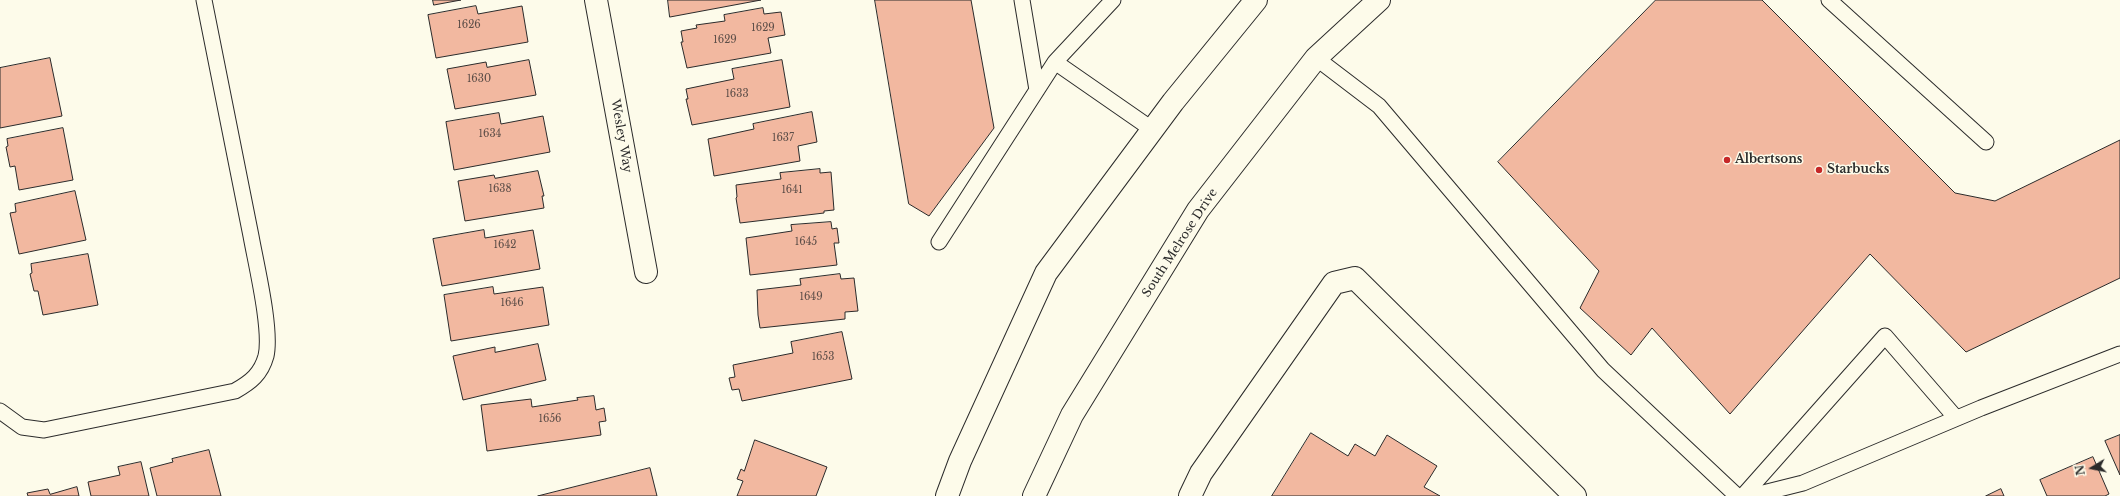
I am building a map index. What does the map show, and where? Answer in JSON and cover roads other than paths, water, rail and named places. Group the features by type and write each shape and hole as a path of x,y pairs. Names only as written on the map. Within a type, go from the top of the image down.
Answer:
{"main road":[{"name":"Wesley Way","path":"596,0 646,272"},
{"path":"947,496 960,462 1046,273 1153,130 1256,0"},
{"name":"South Melrose Drive","path":"1034,496 1072,415 1198,210 1316,58 1380,0"},
{"path":"1190,496 1201,473 1334,283 1355,278 1575,496"}],"lane":[{"path":"0,411 22,427 44,430 235,391 252,382 266,356 267,335 259,277 204,0"},
{"path":"1022,0 1037,90"},
{"path":"938,242 1056,62 1114,0"},
{"path":"1829,0 1986,142"},
{"path":"1316,58 1379,106 1603,370 1737,496"},
{"path":"1056,62 1153,130"},
{"path":"1742,496 1885,336 1956,418"},
{"path":"1751,496 1803,483 1956,418 2120,354"}],"place":[{"name":"Albertsons","path":"1727,160"},
{"name":"Starbucks","path":"1819,170"}]}
